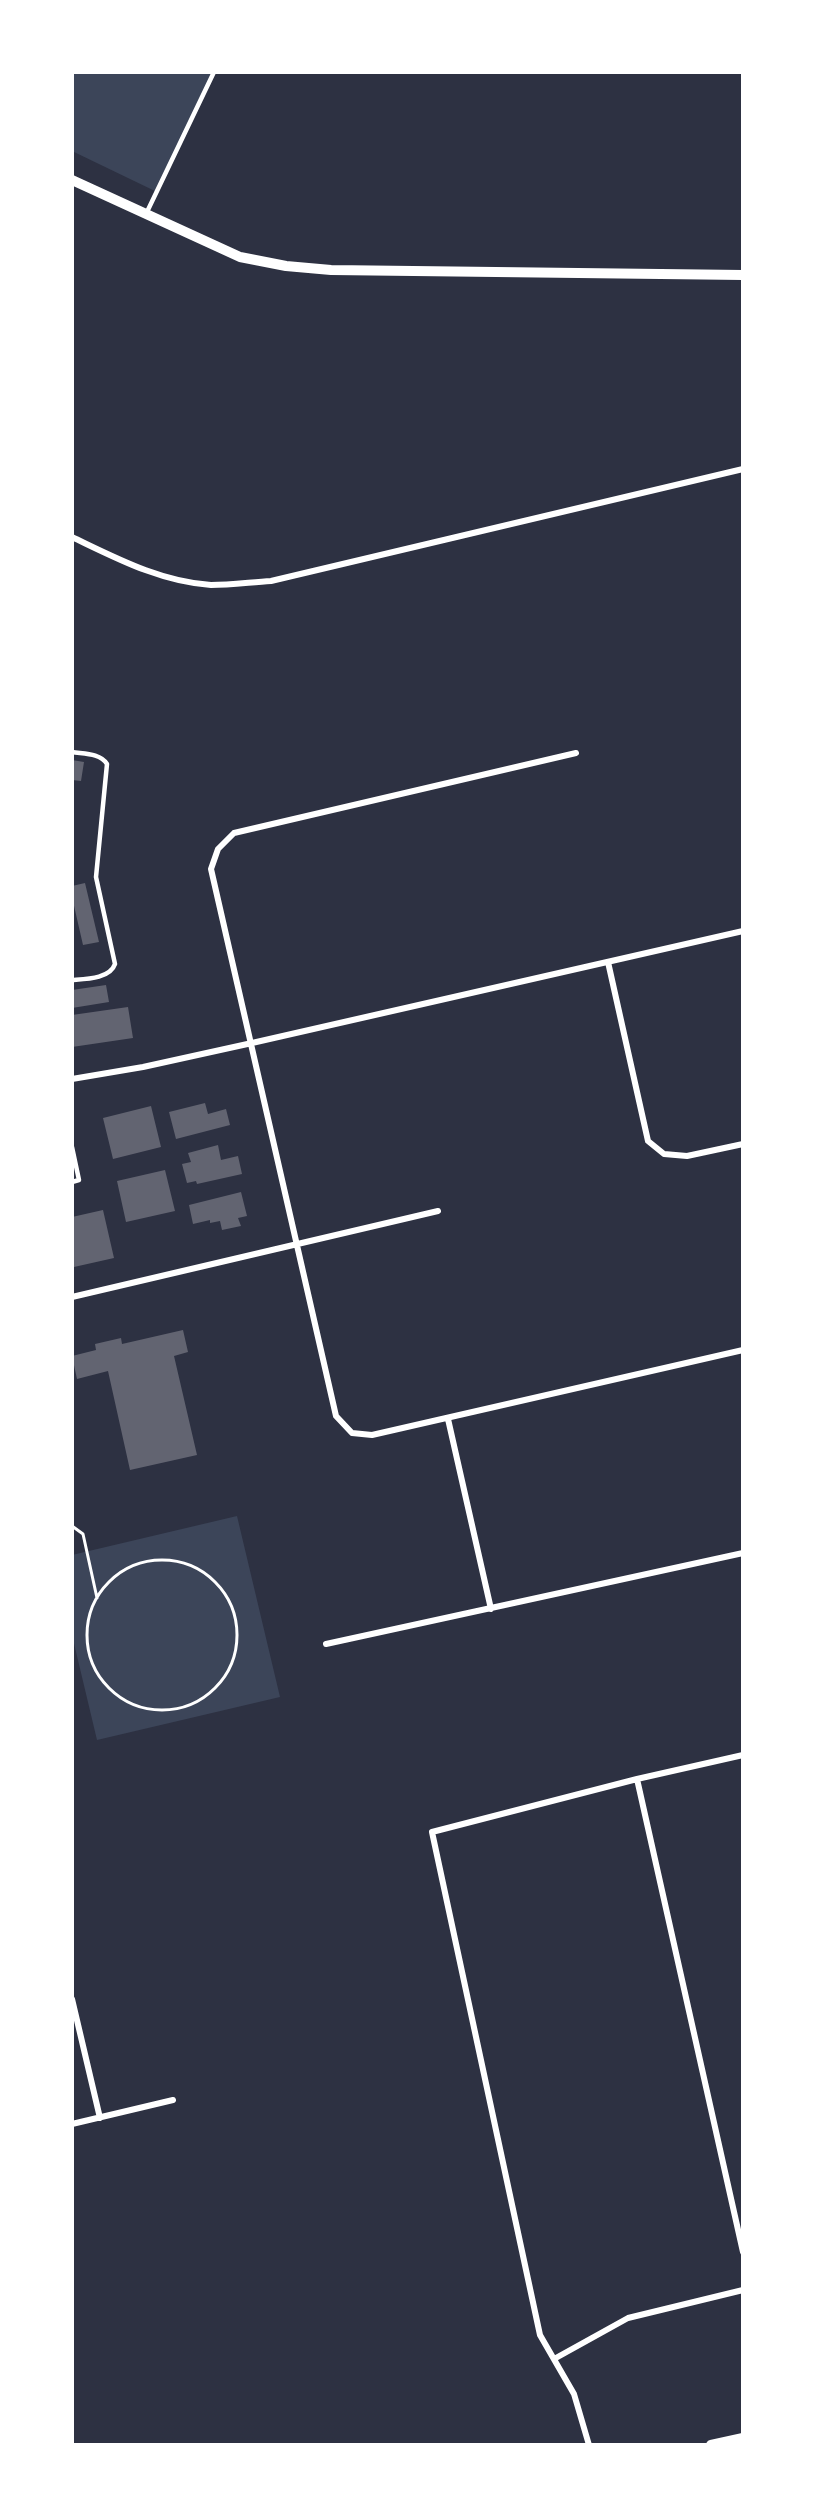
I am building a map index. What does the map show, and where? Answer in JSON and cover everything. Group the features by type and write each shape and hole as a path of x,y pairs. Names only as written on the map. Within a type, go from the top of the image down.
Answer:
{"street":[{"path":"73,183 240,257 286,266 331,270 743,275"},
{"path":"72,537 120,560 172,580 212,585 271,581 743,469"},
{"path":"576,753 234,833 218,849 212,869 336,1416 351,1433 372,1435 743,1350"},
{"path":"72,1079 122,1071 252,1043 743,931"},
{"path":"608,962 648,1141 664,1154 687,1156 743,1144"},
{"path":"72,1297 438,1211"},
{"path":"448,1419 491,1609"},
{"path":"326,1644 743,1553"},
{"path":"590,2445 574,2394 540,2335 432,1832 637,1779 743,1755"},
{"path":"637,1779 743,2252"},
{"path":"72,2000 100,2118"},
{"path":"72,2124 173,2100"},
{"path":"554,2359 628,2318 743,2290"},
{"path":"711,2445 743,2438"}],"lane":[{"path":"146,214 214,72"},
{"path":"72,752 103,758 107,764 96,877 115,964 114,969 105,975 72,980"},
{"path":"72,1147 79,1180 72,1182"}],"path":[{"path":"72,1526 83,1534 97,1598 92,1606 87,1629 89,1653 98,1675 114,1693 135,1705 158,1710 181,1708 203,1698 221,1683 232,1662 237,1636 233,1610 221,1587 201,1570 177,1560 151,1560 126,1568 106,1584 97,1598"}],"shaded area":[{"path":"72,72 214,72 157,192 72,151"},
{"path":"237,1516 280,1697 97,1740 72,1635 72,1555"}],"building":[{"path":"72,760 84,762 81,781 72,780"},
{"path":"85,883 99,942 83,945 72,897 72,886"},
{"path":"106,985 109,1002 72,1008 72,990"},
{"path":"128,1007 133,1038 72,1047 72,1015"},
{"path":"205,1103 208,1114 226,1109 230,1125 176,1139 169,1112"},
{"path":"151,1106 161,1147 113,1159 103,1118"},
{"path":"218,1145 221,1160 238,1156 242,1174 197,1184 196,1181 187,1183 182,1164 191,1162 188,1153"},
{"path":"165,1170 175,1211 126,1222 117,1181"},
{"path":"241,1192 247,1216 238,1218 241,1226 222,1230 220,1221 210,1223 210,1220 193,1224 189,1205"},
{"path":"103,1210 114,1258 74,1267 72,1217"},
{"path":"183,1330 188,1352 174,1356 197,1455 130,1470 108,1371 77,1379 72,1356 96,1350 95,1344 121,1338 122,1344"}]}
